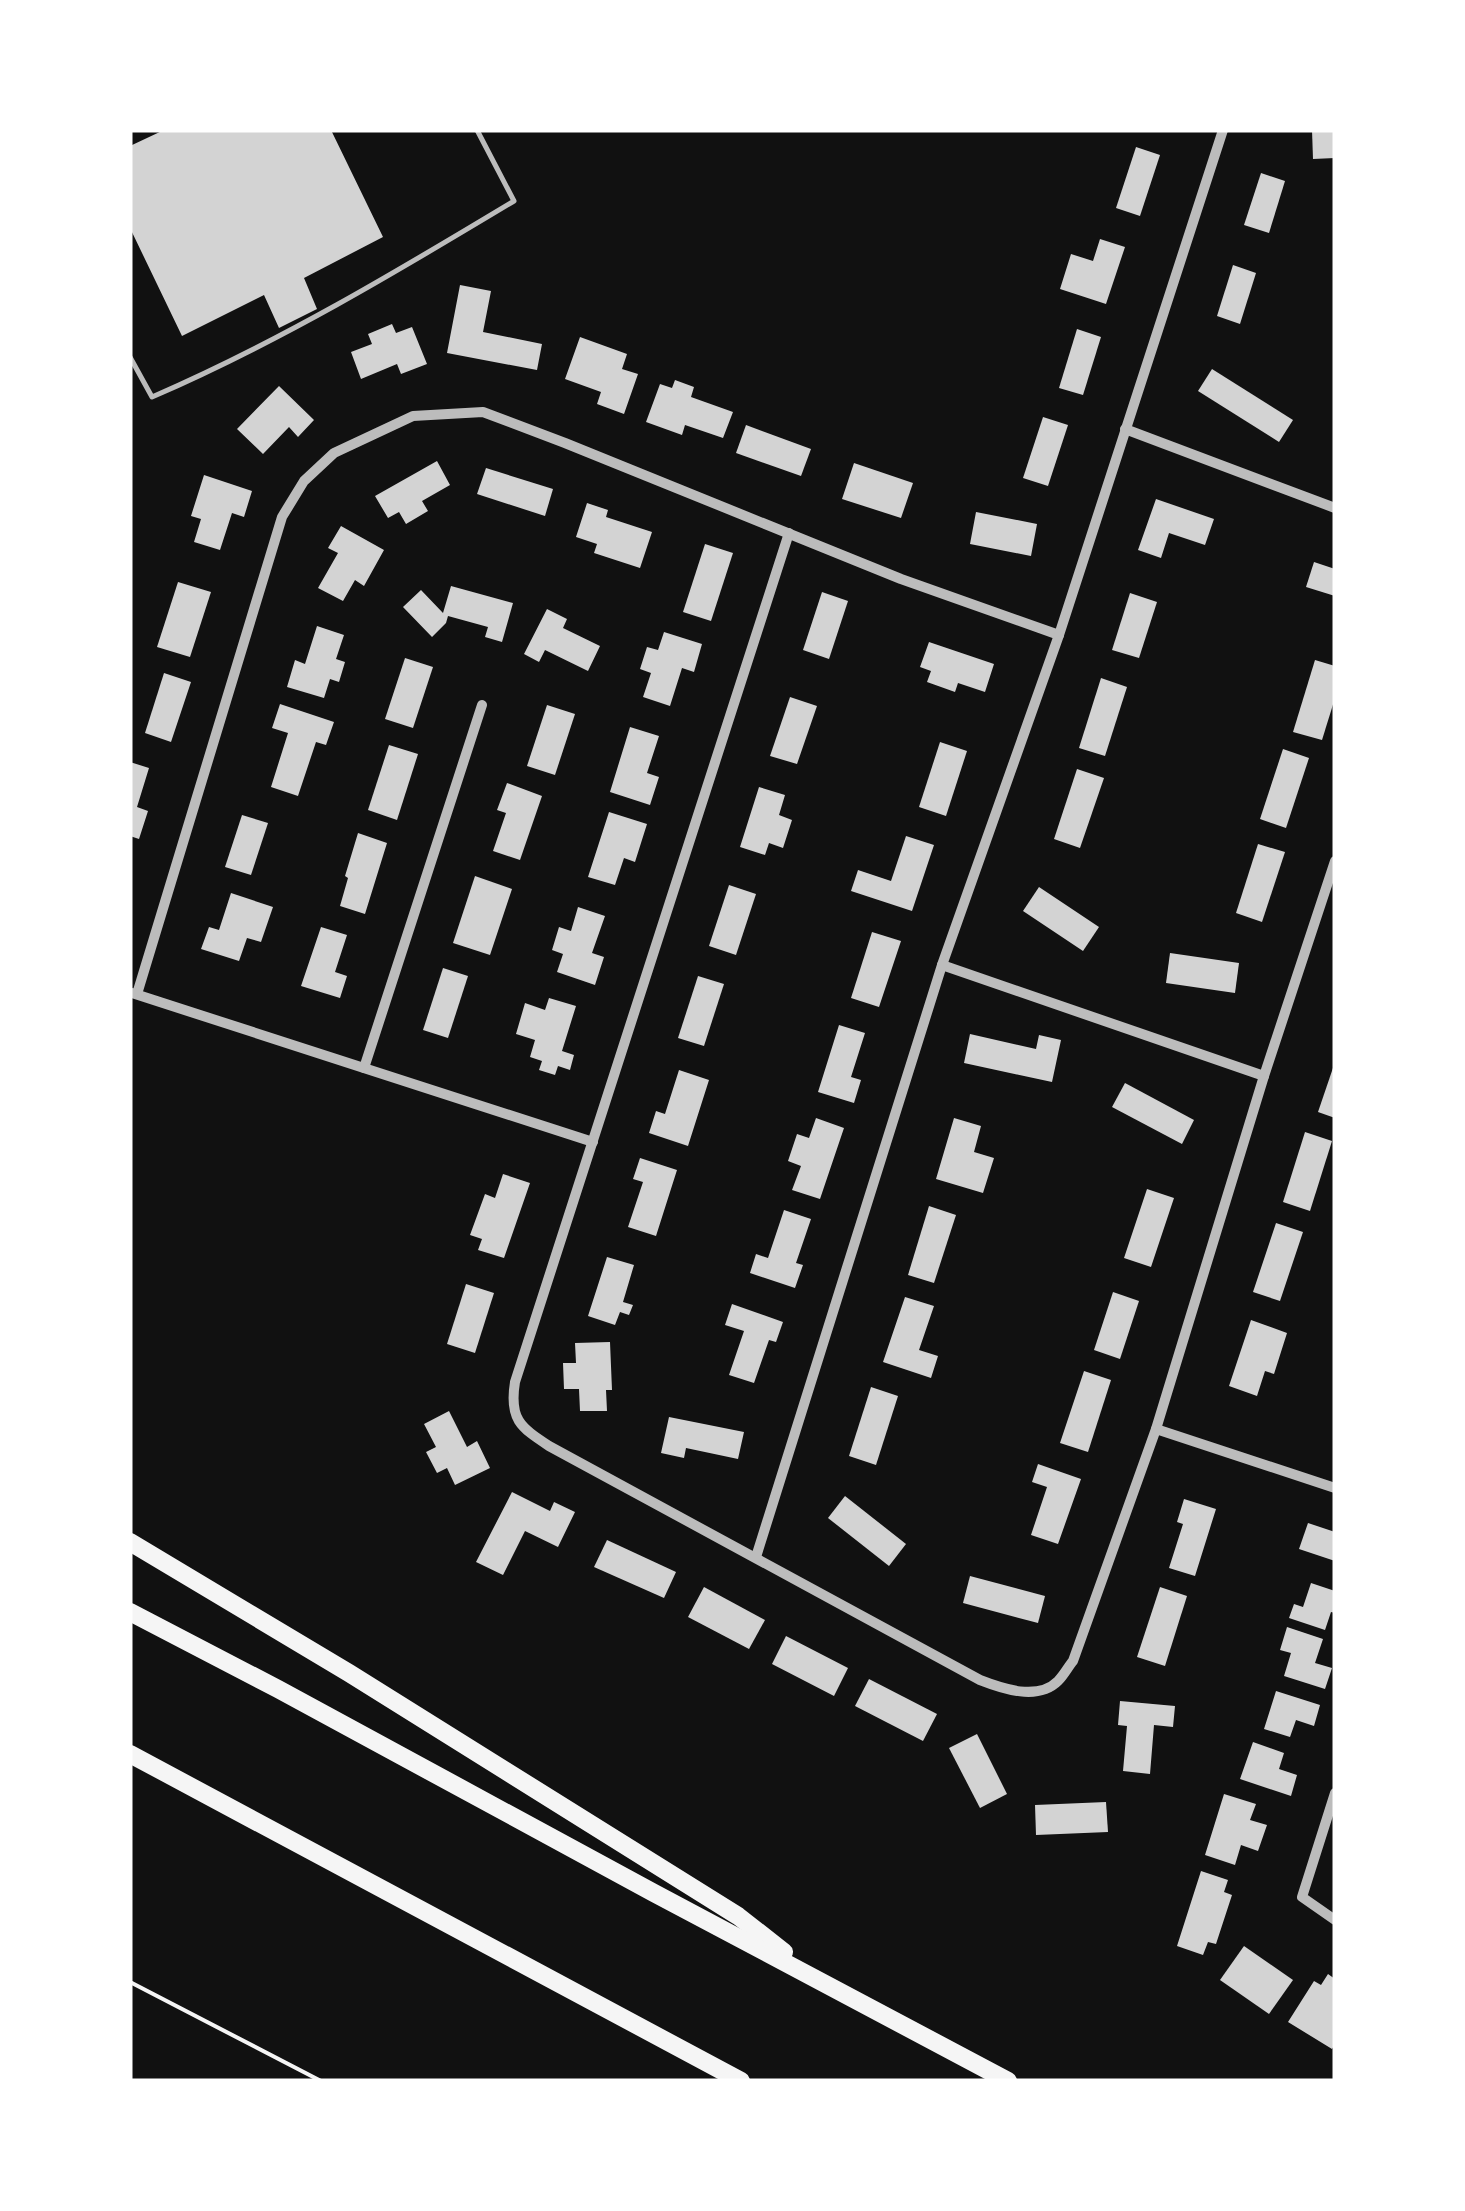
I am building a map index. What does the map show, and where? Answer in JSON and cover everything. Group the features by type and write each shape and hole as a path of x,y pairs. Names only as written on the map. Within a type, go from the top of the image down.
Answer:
{"highway":[{"path":"130,1542 738,1916 816,1977"},
{"path":"130,1612 1008,2081"},
{"path":"130,1754 741,2081"}],"street":[{"path":"756,1557 942,965 1059,636 1223,130"},
{"path":"593,1142 133,993 282,517 304,482 334,452 413,416 483,412 901,579 1059,636"},
{"path":"1125,429 1335,508"},
{"path":"788,533 520,1361 512,1397 513,1412 520,1425 549,1446 980,1680 1007,1690 1038,1691 1056,1684 1073,1661 1156,1430 1264,1076 1335,861"},
{"path":"364,1068 482,705"},
{"path":"942,965 1264,1076"},
{"path":"1156,1430 1335,1488"},
{"path":"1335,1792 1302,1897 1335,1920"}],"lane":[{"path":"130,358 152,397 218,368 345,302 514,201 477,130"}],"path":[{"path":"130,1982 321,2081"}],"building":[{"path":"164,130 331,130 383,237 304,278 317,309 279,328 264,295 182,336 130,228 130,146"},
{"path":"1312,130 1335,130 1335,158 1313,159"},
{"path":"1136,147 1160,155 1140,216 1116,208"},
{"path":"1261,173 1285,181 1269,233 1244,225"},
{"path":"1100,239 1125,247 1106,304 1060,289 1071,254 1093,261"},
{"path":"1233,265 1256,273 1240,324 1217,316"},
{"path":"460,285 491,291 483,332 542,344 537,370 447,353"},
{"path":"392,324 396,333 412,327 427,364 401,374 397,364 361,379 351,352 372,344 368,334"},
{"path":"1077,329 1101,337 1083,395 1059,388"},
{"path":"580,337 627,354 622,369 638,374 624,414 597,404 601,392 565,379"},
{"path":"1212,369 1293,420 1279,442 1198,391"},
{"path":"675,380 694,387 691,397 733,412 723,438 685,425 682,435 646,422 660,384 672,388"},
{"path":"279,386 314,420 298,437 289,427 263,454 237,429"},
{"path":"1043,417 1068,425 1048,486 1023,478"},
{"path":"746,425 811,449 801,476 736,453"},
{"path":"437,461 450,485 422,501 428,511 406,524 399,512 388,518 375,496"},
{"path":"854,463 913,483 901,518 842,499"},
{"path":"486,468 553,489 545,516 477,494"},
{"path":"204,475 252,491 244,517 232,513 220,550 194,542 201,519 191,516"},
{"path":"1156,499 1214,519 1205,545 1169,533 1161,558 1138,550"},
{"path":"587,503 608,510 606,517 652,532 640,568 594,553 597,544 576,537"},
{"path":"976,512 1037,524 1031,556 970,544"},
{"path":"341,526 384,550 364,586 355,580 343,601 318,588 338,553 328,548"},
{"path":"705,544 733,553 711,621 683,612"},
{"path":"1314,562 1335,569 1335,596 1306,587"},
{"path":"178,582 211,592 190,657 157,647"},
{"path":"451,586 513,603 502,642 485,637 488,627 448,616 432,637 403,607 421,590 443,613"},
{"path":"822,592 848,601 829,659 803,650"},
{"path":"1130,593 1157,602 1139,658 1112,650"},
{"path":"547,609 567,619 563,628 600,646 588,671 545,650 539,662 524,654"},
{"path":"317,626 344,635 336,659 345,662 339,682 330,679 324,698 287,687 295,660 305,664"},
{"path":"664,632 702,644 694,672 682,668 670,706 643,697 651,673 640,669 647,647 658,650"},
{"path":"929,642 994,664 985,692 958,683 955,692 927,682 931,671 920,667"},
{"path":"405,658 433,667 413,728 385,719"},
{"path":"1315,660 1335,666 1335,698 1322,740 1293,732"},
{"path":"164,673 191,682 171,742 145,733"},
{"path":"1101,678 1127,687 1105,756 1079,748"},
{"path":"790,697 817,706 797,764 770,756"},
{"path":"280,704 334,722 326,745 316,742 298,796 271,787 288,733 272,728"},
{"path":"547,705 575,714 555,775 527,766"},
{"path":"630,727 659,736 647,773 659,777 650,805 610,792"},
{"path":"940,742 967,751 946,816 919,807"},
{"path":"389,745 418,754 397,820 368,810"},
{"path":"1283,749 1309,758 1286,828 1260,819"},
{"path":"130,762 149,768 137,807 148,811 139,839 130,836"},
{"path":"1077,769 1104,778 1080,848 1054,839"},
{"path":"507,783 542,796 520,860 493,851 506,813 497,810"},
{"path":"759,787 785,795 779,815 792,820 783,848 769,843 765,855 740,847"},
{"path":"609,812 647,824 635,862 624,858 615,885 588,877"},
{"path":"242,815 268,823 251,875 225,867"},
{"path":"358,833 387,843 365,914 340,906"},
{"path":"906,836 934,845 912,911 851,891 858,870 891,881"},
{"path":"1258,844 1285,852 1262,922 1236,913"},
{"path":"475,876 512,889 490,955 453,943"},
{"path":"729,885 756,894 736,955 709,946"},
{"path":"1039,887 1099,927 1083,951 1023,911"},
{"path":"231,893 273,907 261,942 247,938 239,961 201,949 209,927 219,930"},
{"path":"578,907 605,916 592,953 604,957 595,985 557,972 563,954 552,950 559,927 571,931"},
{"path":"321,927 347,935 335,972 347,976 340,998 301,986"},
{"path":"872,932 901,941 879,1007 851,998"},
{"path":"1170,953 1239,963 1235,993 1166,983"},
{"path":"443,968 468,976 448,1038 423,1030"},
{"path":"698,976 724,984 704,1046 678,1038"},
{"path":"549,998 576,1006 562,1051 574,1055 570,1070 558,1066 555,1075 539,1070 542,1061 530,1057 535,1040 516,1034 525,1003 545,1010"},
{"path":"839,1025 865,1033 851,1077 861,1080 854,1103 818,1092"},
{"path":"970,1034 1036,1049 1039,1035 1061,1040 1052,1082 964,1063"},
{"path":"1335,1062 1335,1118 1318,1112"},
{"path":"679,1070 709,1080 688,1146 649,1133 656,1111 665,1114"},
{"path":"1125,1083 1194,1120 1182,1144 1112,1107"},
{"path":"816,1118 844,1128 820,1199 792,1190 801,1166 788,1161 797,1134 809,1138"},
{"path":"954,1118 981,1126 974,1152 994,1158 983,1193 936,1179"},
{"path":"1305,1132 1332,1141 1310,1211 1283,1202"},
{"path":"640,1158 677,1170 656,1236 628,1227 643,1182 633,1179"},
{"path":"503,1174 530,1183 504,1258 478,1250 482,1239 470,1235 485,1194 495,1198"},
{"path":"1147,1189 1174,1198 1151,1267 1124,1258"},
{"path":"929,1206 956,1215 934,1283 908,1275"},
{"path":"784,1210 811,1219 796,1263 803,1265 795,1288 750,1273 756,1254 768,1258"},
{"path":"1276,1223 1303,1232 1280,1301 1253,1292"},
{"path":"607,1257 634,1265 623,1302 633,1305 629,1315 620,1312 615,1325 588,1316"},
{"path":"466,1284 494,1293 475,1353 447,1344"},
{"path":"1113,1292 1139,1301 1120,1359 1094,1350"},
{"path":"905,1297 934,1306 919,1350 938,1356 931,1378 883,1362"},
{"path":"732,1304 783,1322 776,1342 769,1340 754,1383 729,1375 744,1331 725,1325"},
{"path":"1251,1320 1287,1333 1274,1374 1265,1371 1257,1396 1229,1386"},
{"path":"610,1342 612,1390 606,1390 607,1411 580,1411 579,1389 564,1389 563,1363 576,1363 575,1343"},
{"path":"1084,1371 1111,1380 1088,1452 1060,1443"},
{"path":"871,1387 898,1396 876,1465 849,1456"},
{"path":"449,1411 467,1447 477,1441 490,1468 455,1485 447,1468 437,1473 426,1452 436,1447 424,1424"},
{"path":"669,1417 744,1432 738,1459 686,1448 684,1458 661,1453"},
{"path":"1038,1464 1081,1479 1058,1544 1031,1535 1047,1487 1032,1482"},
{"path":"512,1492 550,1511 554,1502 575,1512 558,1547 525,1531 503,1575 476,1562"},
{"path":"845,1496 906,1544 889,1566 828,1518"},
{"path":"1184,1499 1216,1509 1195,1576 1169,1568 1183,1524 1177,1522"},
{"path":"1308,1523 1335,1532 1335,1561 1299,1549"},
{"path":"607,1540 676,1572 664,1598 594,1567"},
{"path":"970,1576 1045,1596 1038,1623 963,1603"},
{"path":"1311,1583 1335,1591 1335,1613 1331,1612 1325,1630 1289,1618 1294,1604 1303,1607"},
{"path":"704,1587 765,1620 749,1649 688,1617"},
{"path":"1160,1587 1187,1596 1165,1666 1137,1657"},
{"path":"1287,1627 1323,1639 1315,1663 1332,1668 1325,1689 1284,1676 1291,1653 1280,1650"},
{"path":"786,1636 848,1668 834,1696 772,1664"},
{"path":"869,1679 937,1714 923,1741 855,1706"},
{"path":"1276,1691 1320,1705 1314,1726 1296,1720 1290,1737 1264,1729"},
{"path":"1120,1701 1175,1706 1173,1727 1154,1725 1150,1774 1123,1771 1127,1726 1118,1725"},
{"path":"977,1734 1007,1794 980,1808 949,1748"},
{"path":"1253,1742 1284,1753 1279,1769 1297,1775 1291,1796 1240,1779"},
{"path":"1224,1794 1256,1804 1250,1820 1267,1825 1258,1851 1241,1845 1235,1865 1205,1855"},
{"path":"1106,1802 1108,1832 1036,1835 1035,1805"},
{"path":"1201,1871 1228,1880 1224,1892 1232,1895 1216,1944 1208,1942 1203,1955 1177,1946"},
{"path":"1244,1946 1293,1980 1269,2014 1220,1980"},
{"path":"1328,1974 1335,1979 1332,2049 1288,2022 1314,1981 1321,1985"}]}
